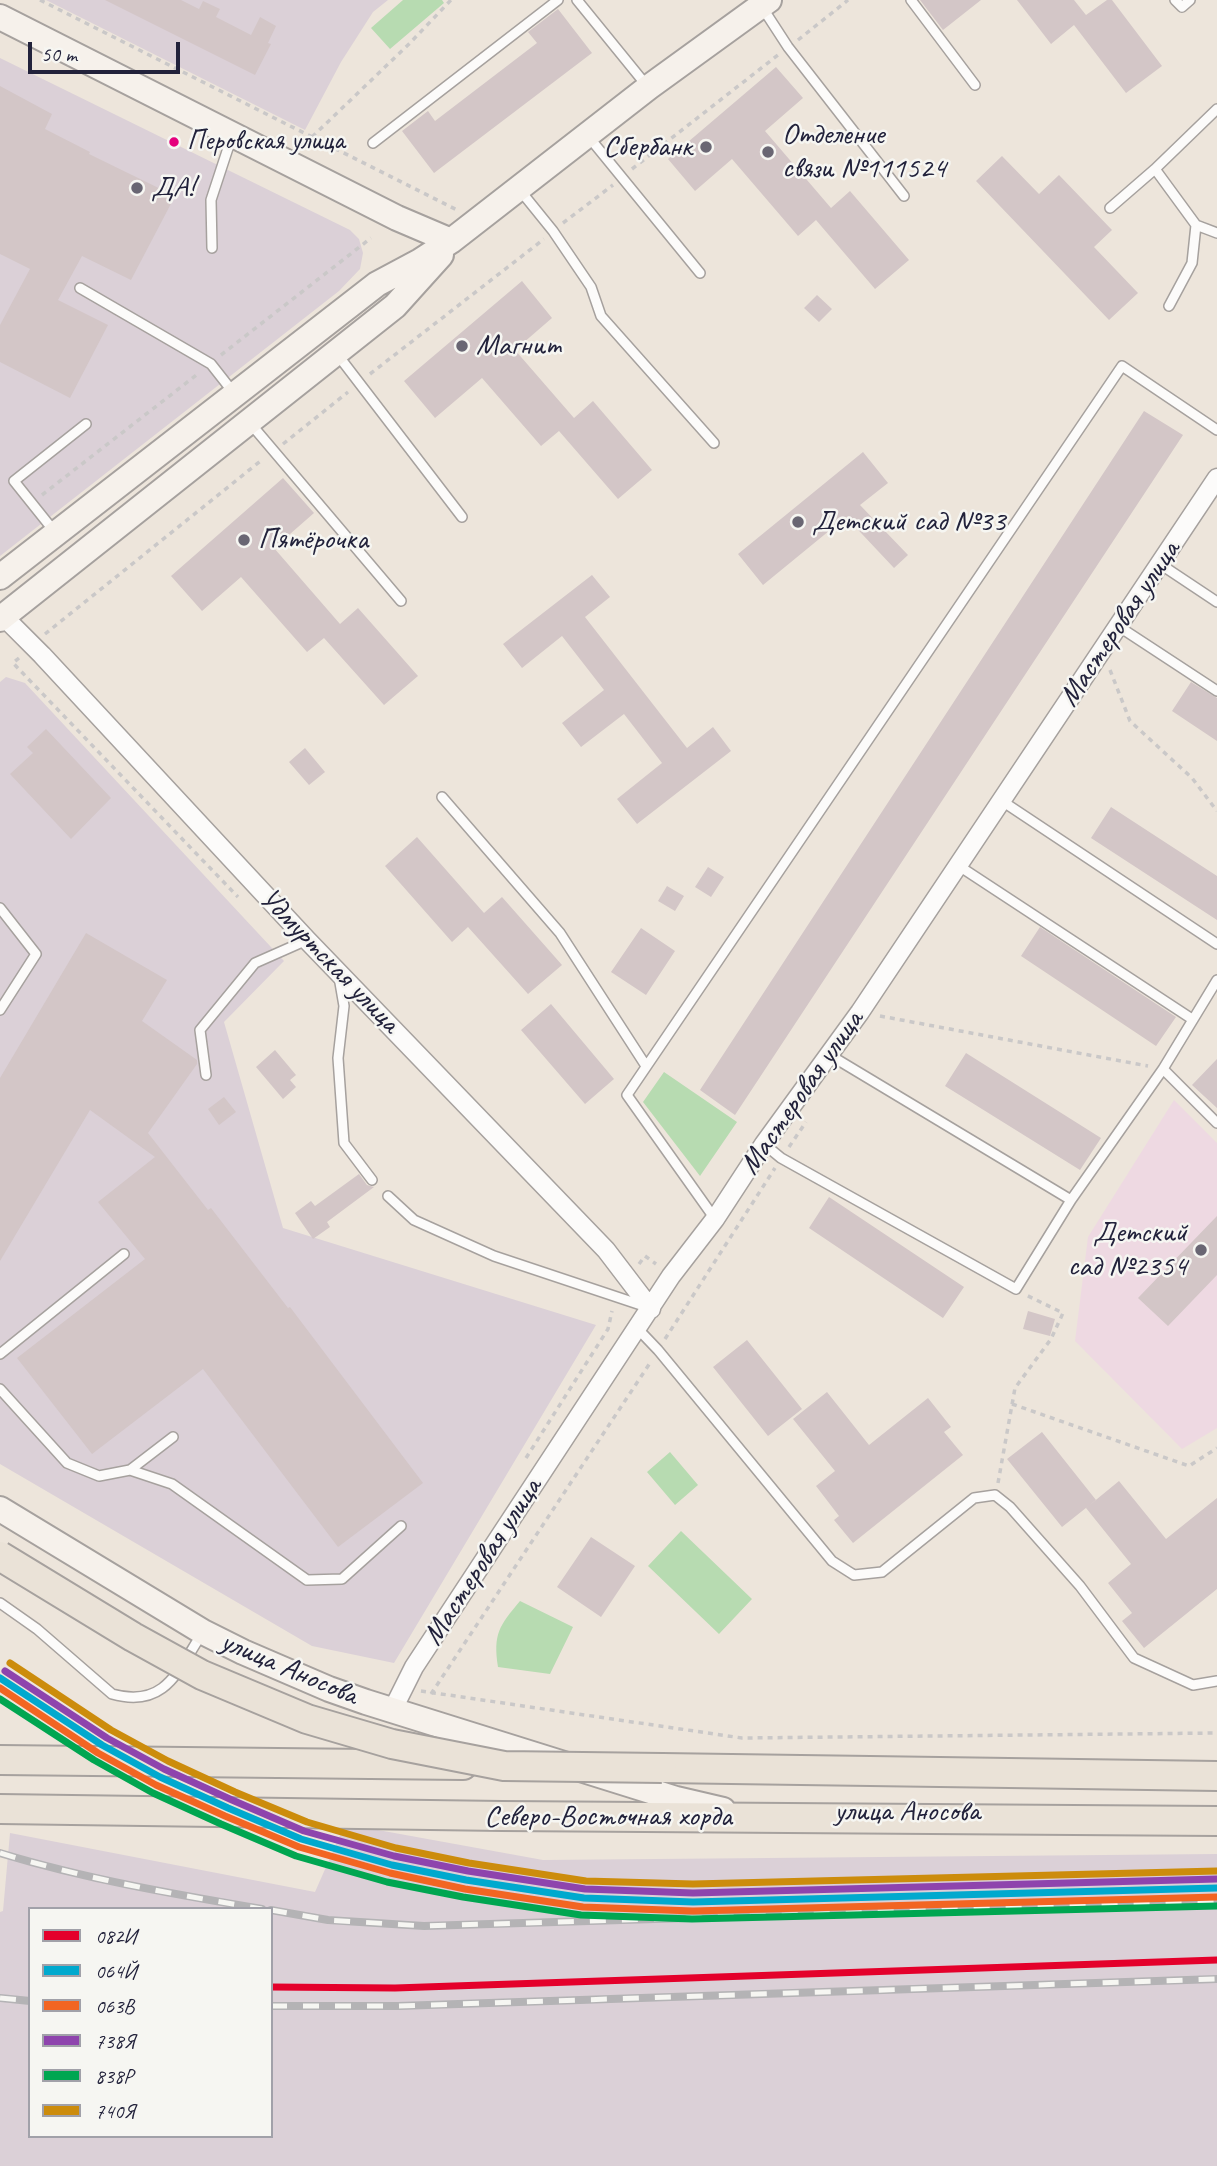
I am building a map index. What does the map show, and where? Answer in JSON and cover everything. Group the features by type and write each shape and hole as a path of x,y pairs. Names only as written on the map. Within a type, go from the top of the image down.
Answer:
{"main road":[{"name":"Северо-Восточная хорда","path":"0,1556 133,1637 214,1680 307,1718 392,1744 504,1766"},
{"name":"Северо-Восточная хорда","path":"0,1760 1217,1776"},
{"name":"Северо-Восточная хорда","path":"0,1809 1217,1821"}],"street":[{"path":"0,577 377,284 451,241 649,87 765,3"},
{"path":"0,17 397,218 451,241"},
{"path":"2,617 395,306 432,268 451,241"},
{"name":"Мастеровая улица","path":"392,1710 403,1684 671,1276 715,1219 764,1144 860,1012 1217,478"},
{"name":"Удмуртская улица","path":"2,617 32,645 307,940 606,1250 651,1309"},
{"name":"улица Аносова","path":"0,1509 203,1632 243,1653 328,1689 713,1809 750,1812 1217,1811"},
{"name":"улица Аносова","path":"603,1776 1217,1776"}],"lane":[{"path":"373,143 558,0"},
{"path":"577,0 649,87"},
{"path":"911,0 975,85"},
{"path":"1175,0 1182,7 1190,0"},
{"path":"765,3 788,47 904,196"},
{"path":"1110,208 1217,109"},
{"path":"212,248 211,200 233,134"},
{"path":"587,135 700,273"},
{"path":"1155,169 1196,225 1217,233"},
{"path":"518,187 591,287 601,316 714,443"},
{"path":"1169,306 1192,263 1196,225"},
{"path":"80,288 211,364 235,395"},
{"path":"335,353 462,517"},
{"path":"715,1219 627,1095 1122,366 1217,430"},
{"path":"248,422 275,450 401,601"},
{"path":"57,535 14,481 86,425"},
{"path":"1160,564 1217,602"},
{"path":"1118,626 1217,691"},
{"path":"442,797 560,933 646,1066"},
{"path":"1002,801 1217,944"},
{"path":"959,866 1192,1019"},
{"path":"0,908 36,954 0,1010"},
{"path":"206,1076 200,1030 256,963 307,940"},
{"path":"338,972 344,1006 338,1058 344,1143 372,1180"},
{"path":"764,1144 781,1158 1016,1289 1071,1200 1163,1069 1217,980"},
{"path":"828,1054 1071,1200"},
{"path":"1163,1069 1217,1123"},
{"path":"388,1196 414,1220 494,1256 651,1309"},
{"path":"0,1354 124,1254"},
{"path":"637,1328 832,1561 854,1575 882,1572 974,1498 995,1495 1010,1507 1080,1586 1134,1658 1194,1685 1217,1681"},
{"path":"0,1389 67,1463 99,1476 130,1470 173,1437"},
{"path":"130,1470 172,1484 307,1580 342,1579 401,1526"},
{"path":"0,1603 37,1629 112,1694 125,1698 144,1698 167,1687 203,1632"}],"path":[{"path":"40,0 458,210"},
{"path":"312,137 451,0"},
{"path":"240,898 13,663 359,383 848,0"},
{"path":"32,504 372,238"},
{"path":"1103,650 1130,721 1192,778 1217,811"},
{"path":"860,1012 1163,1069"},
{"path":"431,1694 810,1116"},
{"path":"995,1495 1015,1388 1051,1339 1063,1313 1016,1289"},
{"path":"519,1469 608,1329 616,1297"},
{"path":"1012,1404 1189,1466 1217,1448"},
{"path":"403,1684 431,1694 742,1738 1217,1733"}],"shaded area":[{"path":"46,0 388,0 373,12 341,62 305,130"},
{"path":"0,58 350,230 359,239 363,253 360,269 339,291 0,556"},
{"path":"6,677 25,683 284,961 224,1022 283,1228 596,1325 394,1663 312,1646 0,1464 0,682"},
{"path":"1174,1100 1217,1143 1217,1428 1182,1449 1075,1341 1088,1237"},
{"path":"345,1824 543,1860 1217,1854 1217,2166 0,2166 0,1912 3,1911 10,1833 315,1892"}],"green space":[{"path":"403,0 442,0 444,3 390,49 371,28"},
{"path":"664,1072 737,1122 700,1176 643,1102"},
{"path":"670,1452 698,1485 675,1505 647,1472"},
{"path":"681,1531 752,1599 719,1634 648,1566"},
{"path":"520,1601 573,1627 550,1674 498,1667 496,1646 499,1631"}],"building":[{"path":"105,0 181,0 199,9 203,1 220,9 216,17 251,35 260,17 276,26 268,43 271,44 255,75"},
{"path":"920,0 981,0 943,30"},
{"path":"1017,0 1074,0 1086,15 1107,0 1112,0 1162,66 1126,93 1074,25 1051,44"},
{"path":"558,9 592,53 434,173 402,131 428,111 435,121 537,43 528,32"},
{"path":"776,67 803,98 765,131 831,208 850,191 909,260 875,289 816,220 798,236 732,159 695,191 668,159"},
{"path":"0,86 52,114 45,129 175,196 131,280 82,256 58,300 108,325 70,398 0,362 0,325 30,269 0,254"},
{"path":"1002,156 1039,194 1059,175 1112,230 1094,247 1138,293 1109,320 976,181"},
{"path":"522,281 552,318 515,350 574,418 593,401 652,470 618,499 559,431 541,446 482,378 435,418 404,381"},
{"path":"817,295 832,309 819,322 804,308"},
{"path":"1144,411 1183,435 735,1115 700,1090"},
{"path":"863,452 888,483 860,505 908,555 894,568 846,517 763,585 738,554"},
{"path":"283,478 314,513 274,548 340,624 358,608 418,676 384,705 324,638 307,652 241,577 202,611 171,576"},
{"path":"592,575 610,597 585,617 687,748 713,727 731,751 637,824 617,799 662,763 624,714 581,747 562,723 604,690 562,636 522,668 503,644"},
{"path":"1191,682 1217,698 1217,741 1172,711"},
{"path":"46,729 111,798 71,839 10,774 33,753 27,747"},
{"path":"305,748 325,772 309,785 289,762"},
{"path":"1111,807 1217,876 1217,920 1091,838"},
{"path":"417,837 484,913 502,897 562,965 528,994 468,927 452,942 385,866"},
{"path":"708,867 724,877 711,897 695,887"},
{"path":"667,886 684,896 675,911 658,901"},
{"path":"1040,927 1176,1017 1156,1046 1021,956"},
{"path":"641,928 675,951 646,995 611,972"},
{"path":"86,933 167,980 142,1021 197,1060 197,1064 148,1133 208,1210 211,1208 288,1308 290,1307 423,1483 338,1547 203,1369 92,1454 17,1358 145,1259 98,1202 155,1157 90,1110 0,1261 0,1078"},
{"path":"551,1004 614,1079 585,1104 521,1030"},
{"path":"275,1050 296,1075 290,1080 296,1087 283,1099 256,1067"},
{"path":"966,1053 1101,1138 1080,1170 945,1086"},
{"path":"1217,1059 1217,1108 1192,1085"},
{"path":"224,1097 236,1112 219,1125 208,1109"},
{"path":"359,1174 367,1185 374,1187 327,1222 330,1227 313,1239 295,1213 311,1201 315,1206"},
{"path":"829,1197 964,1287 943,1318 809,1228"},
{"name":"Детский сад №2354","path":"1217,1216 1217,1275 1168,1326 1138,1298"},
{"path":"1028,1311 1055,1319 1050,1336 1023,1329"},
{"path":"747,1340 802,1409 768,1436 713,1367"},
{"path":"827,1392 869,1445 928,1398 951,1427 944,1432 963,1455 853,1543 834,1520 839,1516 816,1486 835,1471 793,1419"},
{"path":"1042,1432 1096,1500 1062,1527 1007,1459"},
{"path":"1119,1481 1166,1539 1217,1498 1217,1589 1144,1648 1122,1621 1132,1613 1108,1583 1131,1564 1086,1508"},
{"path":"591,1537 635,1566 601,1617 557,1587"}],"railway":[{"path":"0,1853 97,1878 250,1907"},
{"path":"273,1910 328,1920 424,1926 1217,1902"},
{"path":"273,2006 398,2006 1217,1979"},
{"path":"0,1998 28,2001"}],"transit line":[{"name":"740Я","path":"10,1663 111,1730 168,1761 235,1792 307,1822 396,1848 469,1863 586,1881 693,1884 1217,1871"},
{"name":"738Я","path":"5,1671 107,1738 164,1769 232,1800 304,1831 394,1856 468,1871 585,1889 693,1893 1217,1879"},
{"name":"064Й","path":"0,1678 102,1745 160,1777 228,1808 301,1839 392,1865 466,1880 584,1898 693,1902 1217,1888"},
{"name":"063В","path":"0,1688 98,1753 156,1785 225,1816 299,1847 390,1873 465,1889 583,1907 693,1911 1217,1897"},
{"name":"838Р","path":"0,1699 94,1760 153,1793 221,1824 296,1856 387,1882 463,1897 581,1915 692,1919 1217,1906"},
{"name":"082И","path":"273,1987 395,1988 1217,1960"}],"place":[{"name":"Перовская улица","path":"174,142"},
{"name":"Сбербанк","path":"706,147"},
{"name":"Отделение связи №111524","path":"768,152"},
{"name":"ДА!","path":"137,188"},
{"name":"Магнит","path":"462,346"},
{"name":"Детский сад №33","path":"798,522"},
{"name":"Пятёрочка","path":"244,540"},
{"name":"Детский сад №2354","path":"1201,1250"}]}
